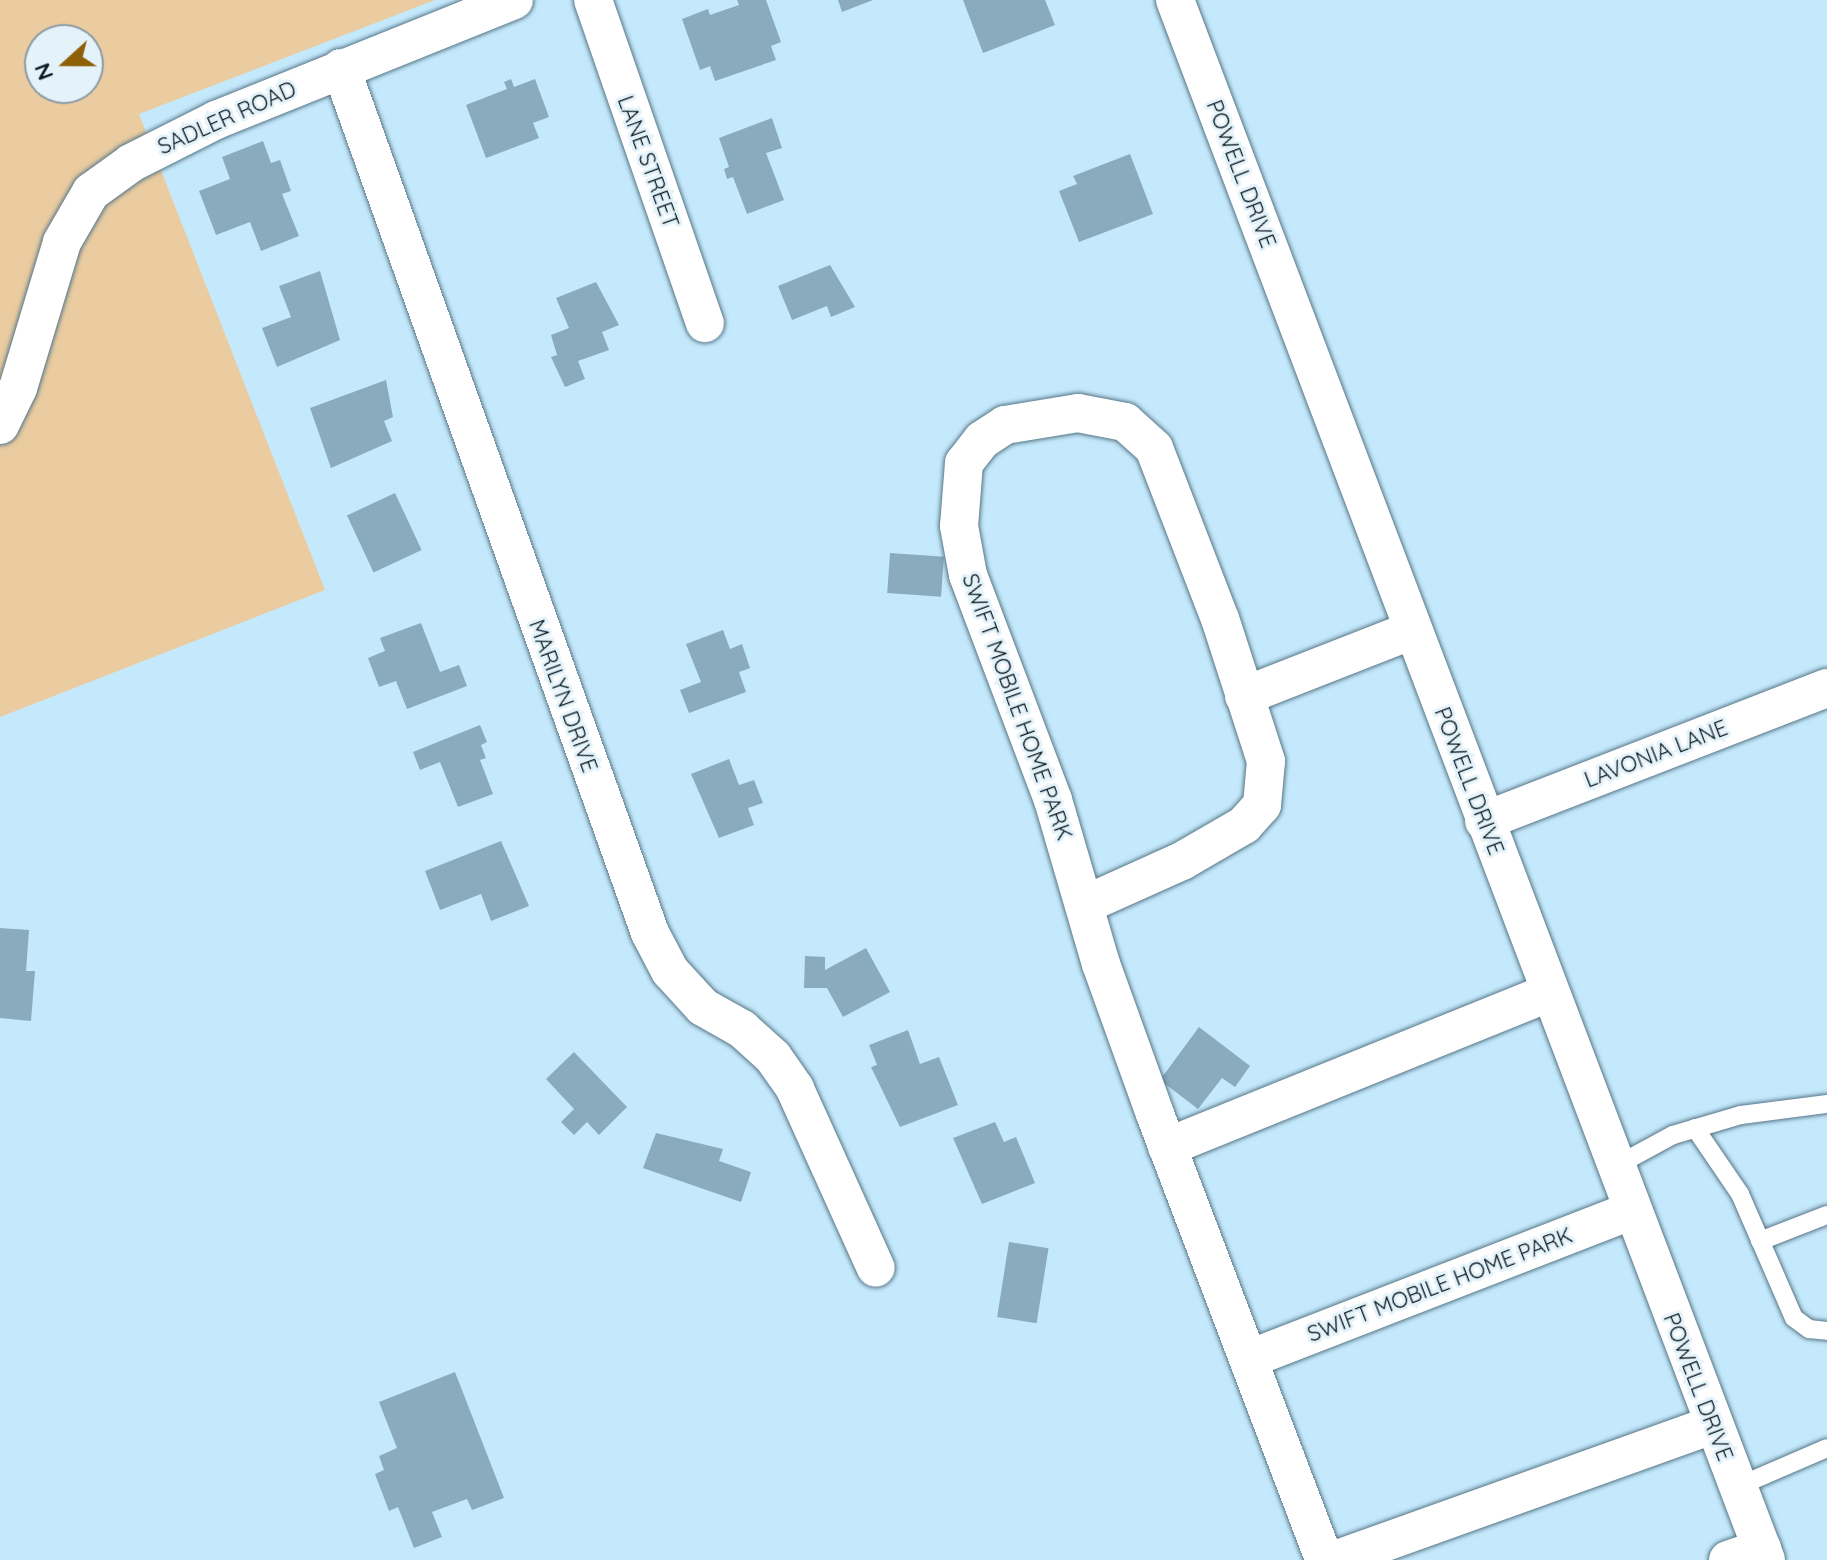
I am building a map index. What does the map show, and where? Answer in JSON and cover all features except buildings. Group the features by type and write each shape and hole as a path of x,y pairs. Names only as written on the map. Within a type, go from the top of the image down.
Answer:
{"street":[{"name":"SADLER ROAD","path":"0,425 62,242 91,192 167,142 341,68 514,0"},
{"name":"LANE STREET","path":"593,0 705,323"},
{"name":"POWELL DRIVE","path":"1175,0 1737,1487 1752,1556"},
{"name":"MARILYN DRIVE","path":"341,68 650,933 670,971 703,1007 742,1029 773,1057 795,1089 876,1268"},
{"name":"SWIFT MOBILE HOME PARK","path":"1084,905 1217,842 1262,805 1266,761 1154,448 1125,422 1078,413 1005,425 982,440 964,463 959,483 959,526 968,575 1053,800 1084,905 1167,1147 1324,1560"},
{"path":"1244,696 1412,630"},
{"name":"LAVONIA LANE","path":"1484,821 1827,688"},
{"path":"1167,1147 1548,993"},
{"name":"SWIFT MOBILE HOME PARK","path":"1249,1359 1631,1211"},
{"path":"1335,1560 1713,1425"}],"lane":[{"path":"1614,1167 1695,1128 1741,1115 1827,1104"},
{"path":"1695,1128 1740,1194 1794,1318 1809,1329 1827,1331"},
{"path":"1760,1241 1827,1215"},
{"path":"1737,1487 1827,1448"}],"shaded area":[{"path":"0,0 435,0 139,114 325,590 0,717"}]}
